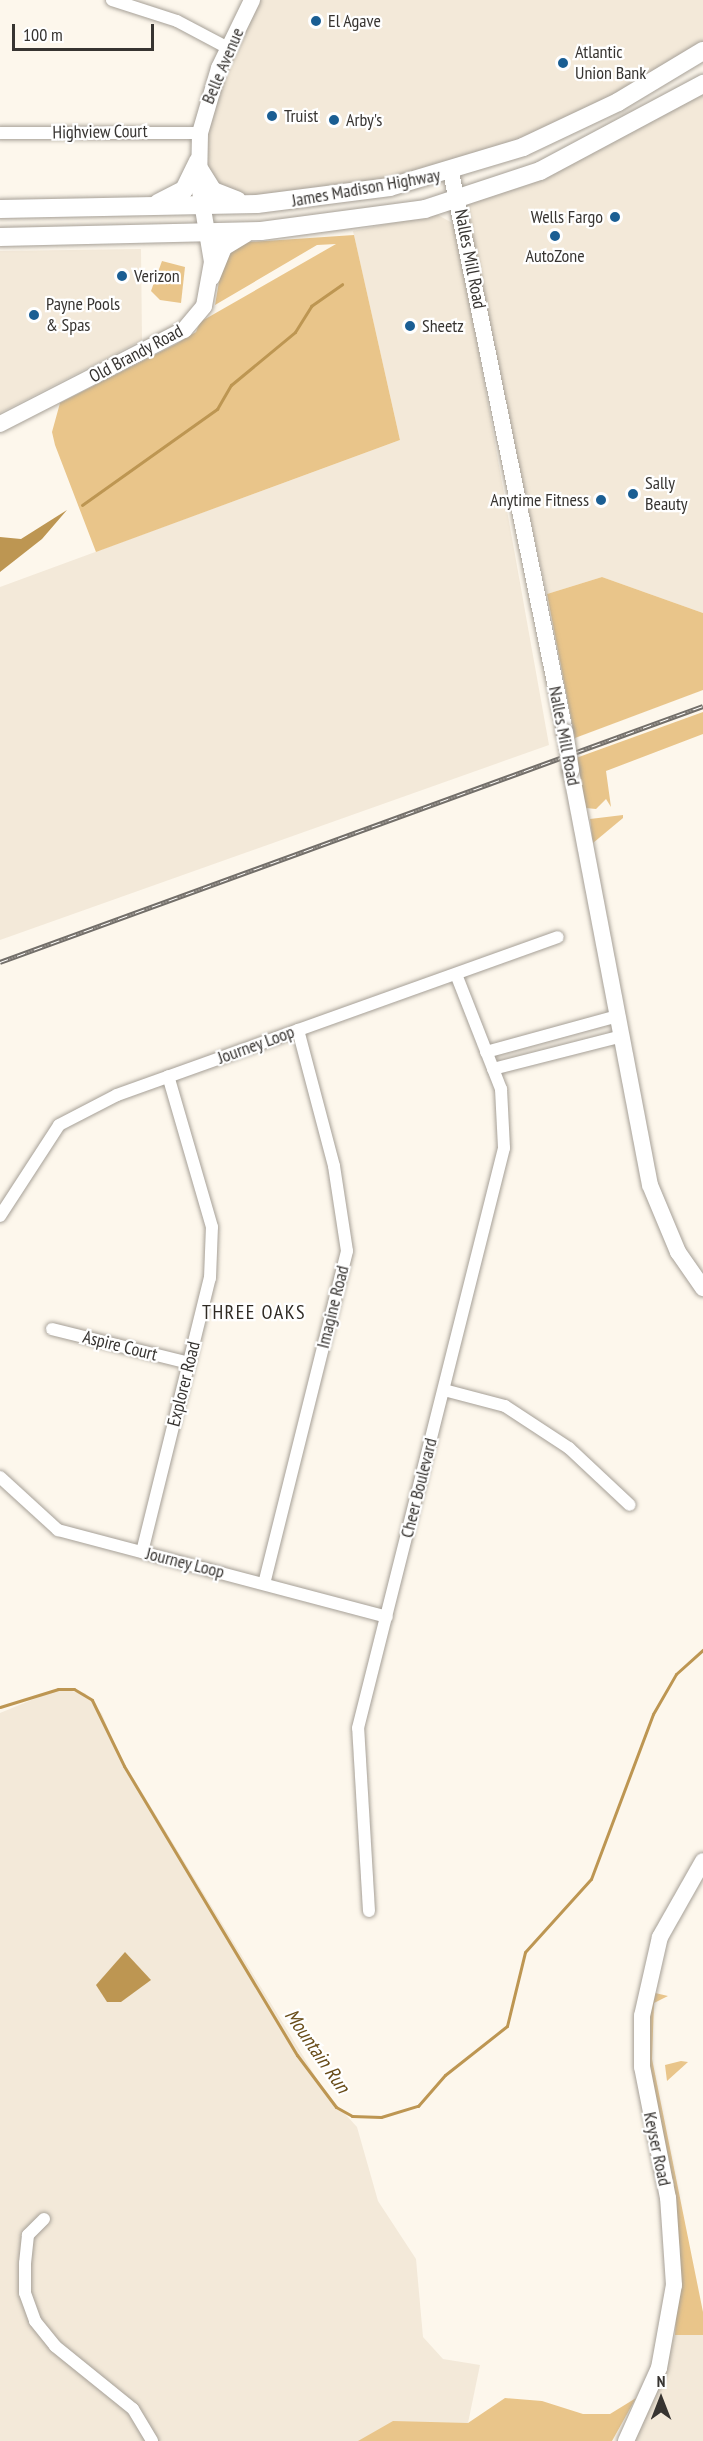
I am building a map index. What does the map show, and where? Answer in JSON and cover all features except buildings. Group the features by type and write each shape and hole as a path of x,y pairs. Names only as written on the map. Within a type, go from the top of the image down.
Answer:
{"main road":[{"name":"James Madison Highway","path":"0,209 257,204 346,195 450,172 563,130 703,51"},
{"name":"James Madison Highway","path":"0,237 261,231 343,224 458,199 589,148 703,84"},
{"path":"143,207 180,194 198,164 217,194 257,204"},
{"path":"211,277 226,244 261,231"}],"street":[{"path":"112,0 177,21 228,48"},
{"name":"Belle Avenue","path":"201,206 198,164 200,133 228,48 252,0"},
{"name":"Highview Court","path":"0,133 200,133"},
{"name":"Nalles Mill Road","path":"450,172 458,199 565,732 657,1209 703,1288"},
{"name":"Old Brandy Road","path":"0,424 184,330 204,306 211,277 209,233 201,206"},
{"name":"Journey Loop","path":"0,1216 59,1125 168,1076 558,937"},
{"name":"Cheer Boulevard","path":"369,1911 358,1728 504,1148 505,1121 493,1069 456,974"},
{"path":"486,1052 618,1016"},
{"name":"Imagine Road","path":"264,1584 347,1251 334,1166 298,1030"},
{"path":"493,1069 622,1036"},
{"name":"Explorer Road","path":"142,1552 210,1278 212,1227 168,1076"},
{"name":"Aspire Court","path":"52,1329 189,1363"},
{"path":"444,1390 505,1406 569,1448 630,1505"},
{"name":"Journey Loop","path":"0,1477 58,1530 387,1617"},
{"name":"Keyser Road","path":"626,2441 659,2368 674,2285 668,2198 642,2067 642,2016 660,1937 703,1861"},
{"path":"44,2219 28,2235 24,2285 32,2315 55,2346 133,2409 152,2441"}],"shaded area":[{"path":"252,0 703,0 703,50 640,89 451,172 201,206 200,133"},
{"path":"703,86 703,613 602,577 547,594 458,199 498,186"},
{"path":"436,214 456,225 549,745 0,940 0,587 400,440 353,231"},
{"path":"354,235 400,440 96,552 55,445 52,432 60,403 176,344 196,332 200,322 336,244 317,245 215,305 222,264 232,250 249,242"},
{"path":"141,249 142,340 0,413 0,251"},
{"path":"162,261 185,267 181,303 160,300 151,291"},
{"path":"67,510 42,539 0,572 0,537 21,539"},
{"path":"602,577 703,613 703,690 575,738 547,594"},
{"path":"703,712 703,734 606,771 611,807 606,799 596,809 586,808 576,758"},
{"path":"623,815 623,818 593,843 590,819"},
{"path":"58,1689 85,1693 102,1714 118,1753 325,2092 357,2127 378,2201 416,2259 423,2337 443,2359 480,2365 468,2423 405,2441 0,2441 0,1713"},
{"path":"125,1952 151,1980 121,2002 107,2002 96,1985"},
{"path":"651,1992 668,1996 654,2003 652,2059 703,2312 703,2335 675,2335 680,2249 647,2078"},
{"path":"681,2061 688,2062 667,2081 665,2065"},
{"path":"675,2335 703,2335 703,2441 633,2441"},
{"path":"505,2398 542,2401 583,2414 610,2414 636,2398 612,2441 358,2441 393,2421 468,2423"}],"waterway":[{"path":"82,505 217,409 231,385 295,332 311,306 342,284"},
{"name":"Mountain Run","path":"0,1707 58,1689 74,1689 92,1700 124,1766 297,2055 336,2107 352,2116 381,2117 418,2106 445,2075 507,2026 525,1952 591,1879 653,1714 676,1674 703,1650"}],"railway":[{"path":"0,962 703,706"}],"place":[{"name":"El Agave","path":"316,21"},
{"name":"Atlantic Union Bank","path":"563,63"},
{"name":"Truist","path":"272,116"},
{"name":"Arby's","path":"334,120"},
{"name":"Wells Fargo","path":"615,217"},
{"name":"AutoZone","path":"555,236"},
{"name":"Verizon","path":"122,276"},
{"name":"Payne Pools & Spas","path":"34,315"},
{"name":"Sheetz","path":"410,326"},
{"name":"Sally Beauty","path":"633,494"},
{"name":"Anytime Fitness","path":"601,500"}],"district":[{"name":"THREE OAKS","path":"254,1312"}]}
